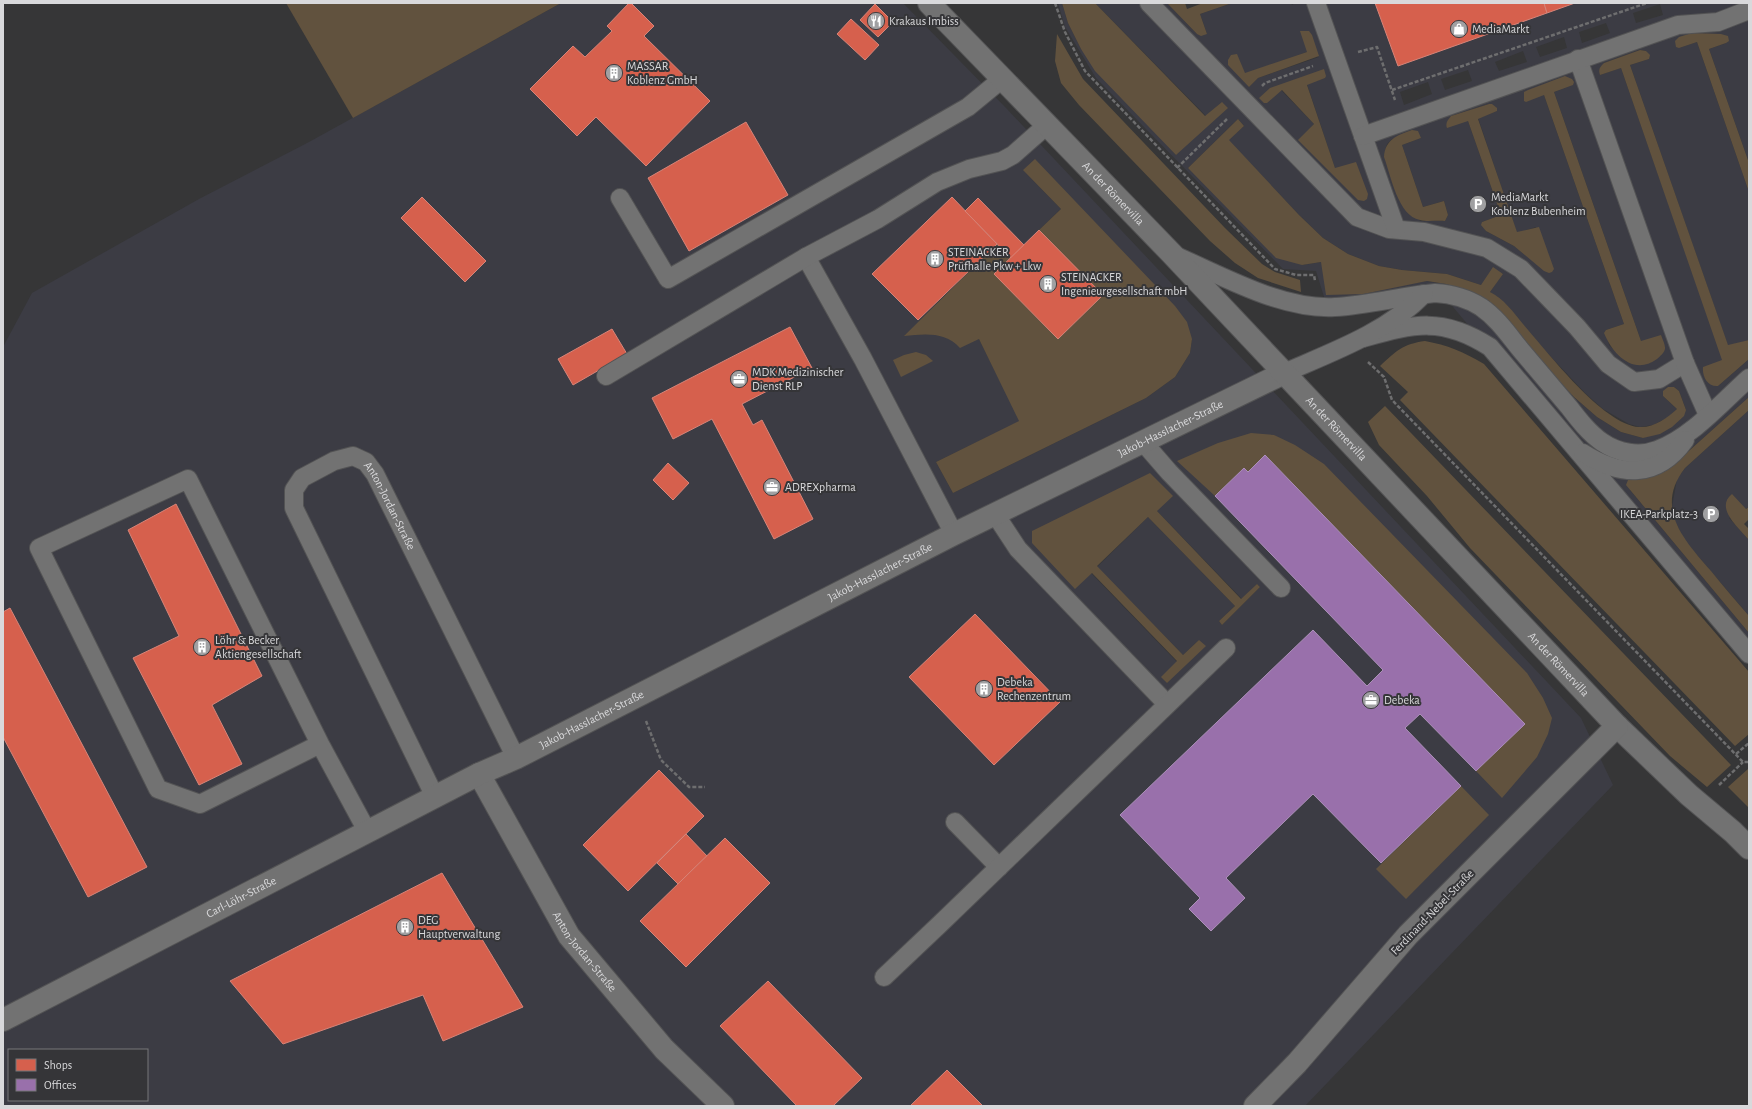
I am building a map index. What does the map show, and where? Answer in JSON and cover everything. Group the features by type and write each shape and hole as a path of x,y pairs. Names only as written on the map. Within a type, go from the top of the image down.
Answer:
{"street":[{"name":"An der Römervilla","path":"929,3 1172,254 1617,726 1749,848"},
{"name":"Jakob-Hasslacher-Straße","path":"479,774 516,758 954,534 1284,373"},
{"name":"Ferdinand-Nebel-Straße","path":"1255,1106 1297,1063 1408,935 1617,726"},
{"name":"Carl-Löhr-Straße","path":"3,1020 479,774"},
{"name":"Anton-Jordan-Straße","path":"479,774 569,936 664,1049 723,1106"}],"lane":[{"path":"1149,3 1357,217 1389,229 1424,232 1487,248 1521,269 1577,327 1608,364 1634,382 1659,379 1685,363"},
{"path":"1316,3 1396,229"},
{"path":"1362,136 1678,25 1718,22 1749,10"},
{"path":"1578,60 1685,363 1708,415"},
{"path":"620,198 668,279 968,107 1002,79"},
{"path":"606,376 806,257 878,219 937,182 969,170 1002,161 1013,155 1047,125"},
{"path":"1172,254 1270,296 1290,302 1320,307 1366,304 1424,294 1448,294 1472,302 1482,308 1503,328 1586,428 1602,442 1623,452 1634,454 1656,451 1667,446 1693,428 1749,378"},
{"path":"806,257 863,359 954,534"},
{"path":"1357,341 1407,310 1424,294"},
{"path":"1284,373 1357,341 1402,327 1430,325 1451,329 1479,340 1490,347 1498,355 1572,446 1749,654"},
{"path":"1572,446 1592,458 1617,469 1640,471 1662,464 1671,457 1693,428"},
{"path":"1143,442 1169,472 1281,588"},
{"name":"Anton-Jordan-Straße","path":"436,796 294,508 294,490 302,478 334,461 353,456 366,462 375,474 516,758"},
{"path":"320,744 200,804 158,789 39,548 188,479 320,744 368,831"},
{"path":"995,514 1018,549 1167,704"},
{"path":"884,977 1226,648"},
{"path":"955,822 999,867"}],"path":[{"path":"1055,3 1065,32 1085,71 1275,269 1296,275 1314,275 1320,307"},
{"path":"1392,90 1647,3"},
{"path":"1177,168 1265,83 1377,47 1403,122"},
{"path":"1357,341 1384,377 1392,400 1743,762"},
{"path":"635,697 661,760 689,787 705,787"},
{"path":"1736,754 1749,743"},
{"path":"1700,804 1743,762 1749,762"}],"shaded area":[{"path":"286,3 561,3 353,118"},
{"path":"561,3 903,3 1007,109 1581,718 1613,785 1305,1106 3,1106 3,347 32,293 199,199 309,142","holes":["1023,170 1192,339 1190,353 1175,377 1146,398 953,493 936,462 1020,421 979,339 955,342 944,336 930,334 905,335 994,274 1058,339 1103,295 1039,230 1061,209","1274,435 1548,734 1476,771 1525,724 1265,455 1248,472 1244,468","1150,473 1157,511 1242,599 1257,584 1260,587 1222,625 1219,621 1235,606 1148,517 1097,567 1183,655 1199,640 1167,683 1162,677 1177,662 1091,573 1075,588"]},
{"name":"MediaMarkt Koblenz Bubenheim","path":"1058,3 1062,3 1068,23 1081,49 1176,155 1222,102 1206,116 1095,3 1167,3 1197,34 1207,34 1200,14 1232,3 1291,3 1292,5 1295,3 1749,3 1749,163 1709,49 1726,43 1721,34 1712,35 1679,48 1697,42 1749,192 1749,340 1728,346 1630,65 1649,59 1646,51 1640,50 1604,63 1600,75 1621,68 1723,360 1718,386 1749,359 1749,397 1671,467 1662,473 1640,480 1628,480 1630,490 1749,633 1749,660 1438,289 1325,300 1316,271 1283,269 1096,78 1065,27","holes":["1660,4 1663,15 1636,23 1633,13","1606,23 1610,33 1582,43 1579,32","1564,37 1567,48 1540,57 1536,47","1523,51 1527,62 1499,71 1495,62","1307,52 1319,57 1258,78 1249,87 1244,74","1468,70 1472,81 1445,90 1441,79","1325,78 1307,84 1335,168 1299,140 1314,124 1281,90","1428,82 1432,94 1404,105 1400,92","1573,85 1554,92 1641,341 1627,362 1609,345 1606,330 1624,324 1544,95","1489,104 1497,111 1478,118 1517,233 1536,227 1528,257 1514,246 1486,231 1482,222 1501,215 1468,121 1448,120 1452,116","1238,119 1244,126 1228,140 1299,215 1323,238 1348,254 1379,266 1402,270 1447,274 1481,285 1503,273 1490,292 1585,393 1603,409 1629,424 1640,427 1653,425 1669,417 1677,409 1663,396 1668,387 1674,387 1679,391 1686,410 1643,438 1621,432 1597,417 1574,397 1544,365 1466,290 1446,284 1427,281 1396,286 1321,262 1302,265 1188,168","1421,138 1402,145 1423,207 1444,201 1448,215 1445,221 1420,221 1385,150 1387,144 1392,139"]},
{"path":"1062,3 1095,3 1205,116 1222,102 1228,108 1176,155 1095,71 1081,49 1068,23"},
{"path":"1167,3 1185,3 1187,9 1203,3 1232,3 1200,14 1207,34 1201,36 1197,34"},
{"path":"1300,31 1309,31 1312,35 1319,56 1258,78 1249,87 1228,65 1228,60 1231,55 1237,54 1245,73 1307,52"},
{"path":"1692,33 1721,34 1728,36 1729,41 1709,49 1749,163 1749,192 1697,42 1679,48 1676,47 1675,41 1679,37"},
{"path":"1057,34 1083,79 1225,228 1262,264 1275,272 1300,280 1301,292 1258,278 1235,263 1210,241 1079,105 1061,83 1055,61"},
{"path":"1640,50 1646,51 1650,55 1649,59 1630,65 1728,345 1749,340 1749,359 1718,386 1711,385 1706,381 1703,367 1722,360 1621,68 1600,75 1599,73 1601,66 1604,63"},
{"path":"1324,69 1326,76 1325,78 1307,85 1335,168 1356,162 1368,194 1367,199 1364,201 1358,200 1298,140 1314,124 1282,90 1267,103 1264,103 1259,98 1270,88"},
{"path":"1565,76 1572,79 1574,82 1573,85 1554,92 1641,341 1661,335 1664,343 1665,348 1663,353 1657,359 1648,364 1632,364 1625,361 1613,349 1604,333 1606,330 1624,324 1544,95 1526,102 1524,101 1524,92"},
{"path":"1492,104 1497,108 1497,111 1478,119 1517,232 1539,227 1554,269 1552,272 1549,273 1544,271 1514,246 1486,231 1481,225 1482,222 1501,215 1468,121 1447,128 1446,125 1451,116"},
{"path":"1238,119 1244,126 1229,140 1299,215 1323,238 1348,254 1379,266 1402,270 1447,274 1481,285 1493,267 1503,274 1490,292 1508,306 1560,368 1592,400 1624,423 1645,427 1665,419 1677,409 1663,396 1663,391 1668,387 1674,387 1679,391 1686,410 1684,416 1672,427 1660,434 1643,438 1621,432 1597,417 1574,397 1544,365 1466,290 1446,284 1427,281 1363,294 1326,295 1321,262 1302,265 1276,258 1188,168"},
{"path":"1412,130 1418,131 1421,138 1402,145 1423,207 1444,201 1448,215 1445,221 1423,221 1412,217 1406,211 1396,194 1384,157 1385,151 1389,142 1397,136"},
{"path":"1035,159 1175,306 1187,322 1192,339 1190,353 1175,377 1146,398 953,493 936,462 1019,421 979,339 960,348 948,339 941,336 927,334 904,336 997,244 1011,258 994,274 1058,339 1102,296 1039,230 1061,209 1023,170"},
{"path":"1425,341 1455,350 1484,364 1749,672 1749,734 1735,746 1400,400 1408,392 1380,366 1405,346"},
{"path":"916,352 926,355 933,361 901,377 893,360"},
{"path":"1749,397 1749,410 1685,468 1676,483 1672,497 1672,510 1676,523 1691,547 1749,616 1749,633 1626,485 1628,480 1651,477 1671,467"},
{"path":"1385,406 1731,765 1707,787 1670,756 1470,548 1427,496 1379,445 1368,422"},
{"name":"IKEA-Parkplatz-3","path":"1749,410 1749,507 1729,518 1749,540 1749,616 1685,541 1675,521 1672,507 1677,479 1685,468"},
{"path":"1251,433 1274,435 1295,445 1324,464 1527,673 1543,698 1552,718 1548,734 1537,757 1502,798 1476,771 1525,724 1265,455 1248,472 1244,468 1215,496 1177,461 1218,443"},
{"path":"1150,473 1173,496 1157,511 1241,599 1257,584 1260,587 1222,625 1219,621 1235,606 1148,517 1097,566 1183,655 1199,640 1206,646 1167,683 1161,677 1177,661 1092,573 1075,589 1032,543 1032,531"},
{"path":"1732,494 1746,509 1749,507 1749,519 1744,524 1749,529 1749,540 1730,518 1727,512 1727,500"},
{"path":"1748,769 1749,770 1749,808 1728,787"},
{"path":"1461,786 1489,815 1406,899 1376,869"}],"building: Shops":[{"name":"MASSAR Koblenz GmbH","path":"629,3 631,3 654,26 644,36 710,101 646,166 596,117 577,136 530,89 573,46 585,57 612,31 607,26"},
{"path":"1375,3 1544,3 1547,13 1398,66"},
{"path":"1544,3 1575,3 1547,13"},
{"name":"Krakaus Imbiss","path":"875,4 893,22 878,37 860,20"},
{"path":"851,19 879,45 865,60 837,34"},
{"path":"746,122 788,195 689,251 648,178"},
{"path":"422,197 486,261 465,282 401,218"},
{"name":"STEINACKER Prüfhalle Pkw + Lkw","path":"952,197 997,244 918,320 872,274"},
{"path":"978,198 1024,245 1011,258 965,211"},
{"name":"STEINACKER Ingenieurgesellschaft mbH","path":"1039,230 1103,295 1058,339 994,274"},
{"path":"790,327 812,368 742,404 753,425 762,420 813,519 774,539 712,419 673,439 652,398"},
{"path":"612,329 627,354 573,385 558,359"},
{"path":"668,463 689,483 673,500 653,480"},
{"name":"Löhr & Becker Aktiengesellschaft","path":"176,504 262,676 212,705 242,764 199,785 133,658 179,636 128,530"},
{"path":"10,608 147,867 88,897 3,737 3,612"},
{"name":"Debeka Rechenzentrum","path":"975,614 1060,702 994,765 909,677"},
{"path":"659,770 704,816 628,891 583,845"},
{"path":"686,834 707,856 678,884 657,863"},
{"path":"725,838 770,883 686,967 640,921"},
{"name":"DEG Hauptverwaltung","path":"442,873 523,1007 443,1041 423,995 283,1044 230,981"},
{"path":"768,981 862,1078 833,1106 797,1106 720,1026"},
{"path":"947,1070 983,1106 910,1106"}],"building: Offices":[{"name":"Debeka","path":"1265,455 1525,724 1476,771 1420,714 1405,728 1461,786 1381,863 1313,794 1226,878 1245,898 1211,931 1189,909 1200,898 1120,815 1313,630 1367,686 1383,670 1215,496 1244,468 1248,472"}],"place":[{"name":"Krakaus Imbiss","path":"876,21"},
{"name":"MediaMarkt","path":"1459,29"},
{"name":"MASSAR Koblenz GmbH","path":"614,73"},
{"name":"MediaMarkt Koblenz Bubenheim","path":"1478,204"},
{"name":"STEINACKER Prüfhalle Pkw + Lkw","path":"935,259"},
{"name":"STEINACKER Ingenieurgesellschaft mbH","path":"1048,284"},
{"name":"MDK Medizinischer Dienst RLP","path":"739,379"},
{"name":"ADREXpharma","path":"772,487"},
{"name":"IKEA-Parkplatz-3","path":"1711,514"},
{"name":"Löhr & Becker Aktiengesellschaft","path":"202,647"},
{"name":"Debeka Rechenzentrum","path":"984,689"},
{"name":"Debeka","path":"1371,700"},
{"name":"DEG Hauptverwaltung","path":"405,927"}]}
